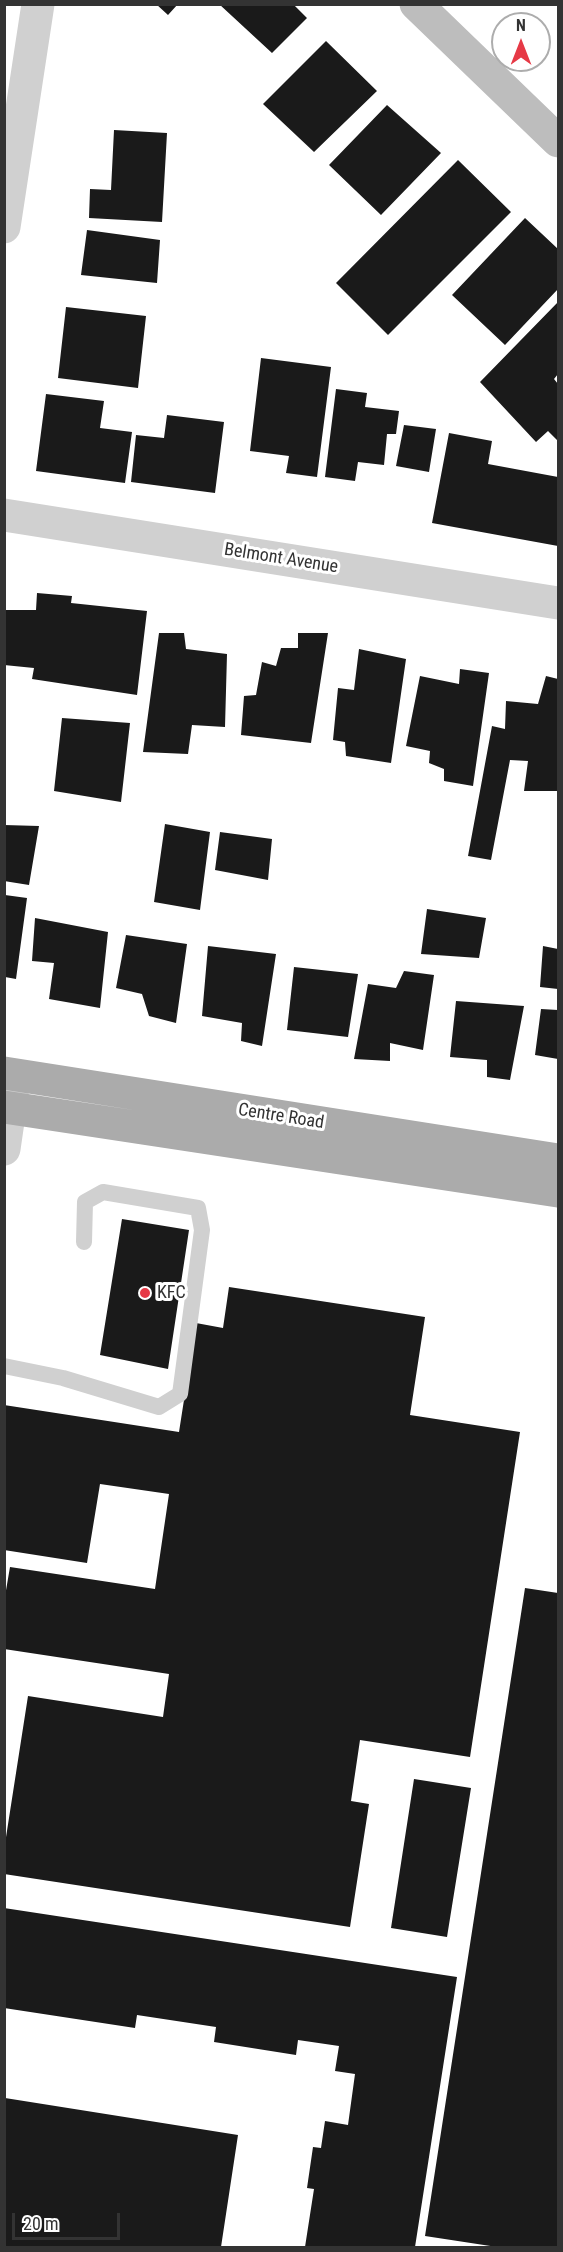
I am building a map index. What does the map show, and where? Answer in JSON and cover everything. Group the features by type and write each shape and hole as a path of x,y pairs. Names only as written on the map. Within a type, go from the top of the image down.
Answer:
{"main road":[{"name":"Centre Road","path":"10,1074 558,1160"},
{"name":"Centre Road","path":"8,1107 558,1191"}],"street":[{"path":"4,227 38,4"},
{"path":"416,4 558,141"},
{"name":"Belmont Avenue","path":"4,514 558,603"},
{"path":"4,1149 10,1074"}],"lane":[{"path":"4,1366 63,1378 159,1407 180,1394 202,1230 198,1208 103,1192 85,1202 84,1242"}],"building":[{"path":"156,4 178,4 168,15"},
{"path":"219,4 293,4 307,18 272,53"},
{"path":"326,41 377,91 314,152 263,104"},
{"path":"387,105 441,153 381,215 329,165"},
{"path":"114,130 167,133 162,222 89,218 90,189 111,190"},
{"path":"458,160 511,212 388,335 336,283"},
{"path":"525,218 558,249 558,289 505,345 452,295"},
{"path":"87,230 160,240 157,283 81,275"},
{"path":"558,302 558,374 554,379 558,384 558,441 548,431 536,442 480,382"},
{"path":"66,307 146,316 138,388 58,378"},
{"path":"261,358 331,367 317,477 286,473 289,456 250,451"},
{"path":"336,389 367,393 365,407 399,411 396,434 387,434 384,465 358,462 355,481 325,477"},
{"path":"46,394 104,401 100,428 132,432 125,483 36,471"},
{"path":"167,415 224,422 215,493 131,482 136,435 164,438"},
{"path":"404,425 436,429 429,472 396,466"},
{"path":"449,433 492,441 488,464 558,477 558,546 432,523"},
{"path":"37,593 72,596 71,603 147,611 137,695 32,679 34,668 4,665 4,610 36,610"},
{"path":"159,633 184,633 186,649 227,654 225,727 192,725 188,754 143,752"},
{"path":"298,633 328,633 311,743 241,735 244,696 256,695 262,662 276,666 281,648 298,648"},
{"path":"359,649 406,659 391,763 346,756 345,742 333,740 338,688 354,690"},
{"path":"460,669 489,673 473,786 444,781 444,769 429,763 430,751 406,746 420,676 459,684"},
{"path":"546,676 558,679 558,791 524,791 528,761 510,760 491,860 468,856 492,726 505,729 506,701 538,704"},
{"path":"62,718 130,723 121,802 54,791"},
{"path":"165,824 210,832 200,910 154,902"},
{"path":"4,825 39,826 29,885 4,881"},
{"path":"220,832 272,839 268,880 215,870"},
{"path":"5,895 27,898 16,979 5,977"},
{"path":"427,909 486,918 479,958 421,954"},
{"path":"35,918 108,932 100,1008 49,999 54,963 32,961"},
{"path":"126,935 187,944 176,1023 149,1016 142,994 116,988"},
{"path":"208,946 276,954 262,1046 241,1041 242,1023 202,1016"},
{"path":"543,946 558,949 558,989 540,987"},
{"path":"294,967 358,974 348,1037 287,1030"},
{"path":"404,971 434,975 423,1050 390,1043 390,1061 354,1059 368,984 396,988"},
{"path":"456,1001 524,1006 510,1080 487,1077 487,1060 450,1057"},
{"path":"541,1009 558,1010 558,1059 535,1055"},
{"name":"KFC","path":"122,1219 189,1230 168,1369 100,1355"},
{"path":"229,1287 425,1317 410,1415 520,1432 470,1757 360,1740 351,1801 369,1804 350,1927 4,1874 4,1850 28,1696 163,1717 169,1674 4,1649 4,1602 10,1567 155,1589 169,1494 100,1484 87,1563 4,1550 4,1405 179,1432 196,1323 223,1328"},
{"path":"525,1588 558,1593 558,2247 497,2247 425,2236"},
{"path":"414,1779 471,1788 447,1937 391,1928"},
{"path":"4,1908 457,1977 415,2247 305,2247 314,2189 307,2188 313,2147 321,2148 325,2121 348,2125 355,2074 335,2071 339,2046 298,2040 296,2055 214,2042 216,2027 137,2015 135,2028 4,2008"},
{"path":"5,2098 238,2135 221,2247 5,2247"}],"place":[{"name":"KFC","path":"145,1293"}]}
